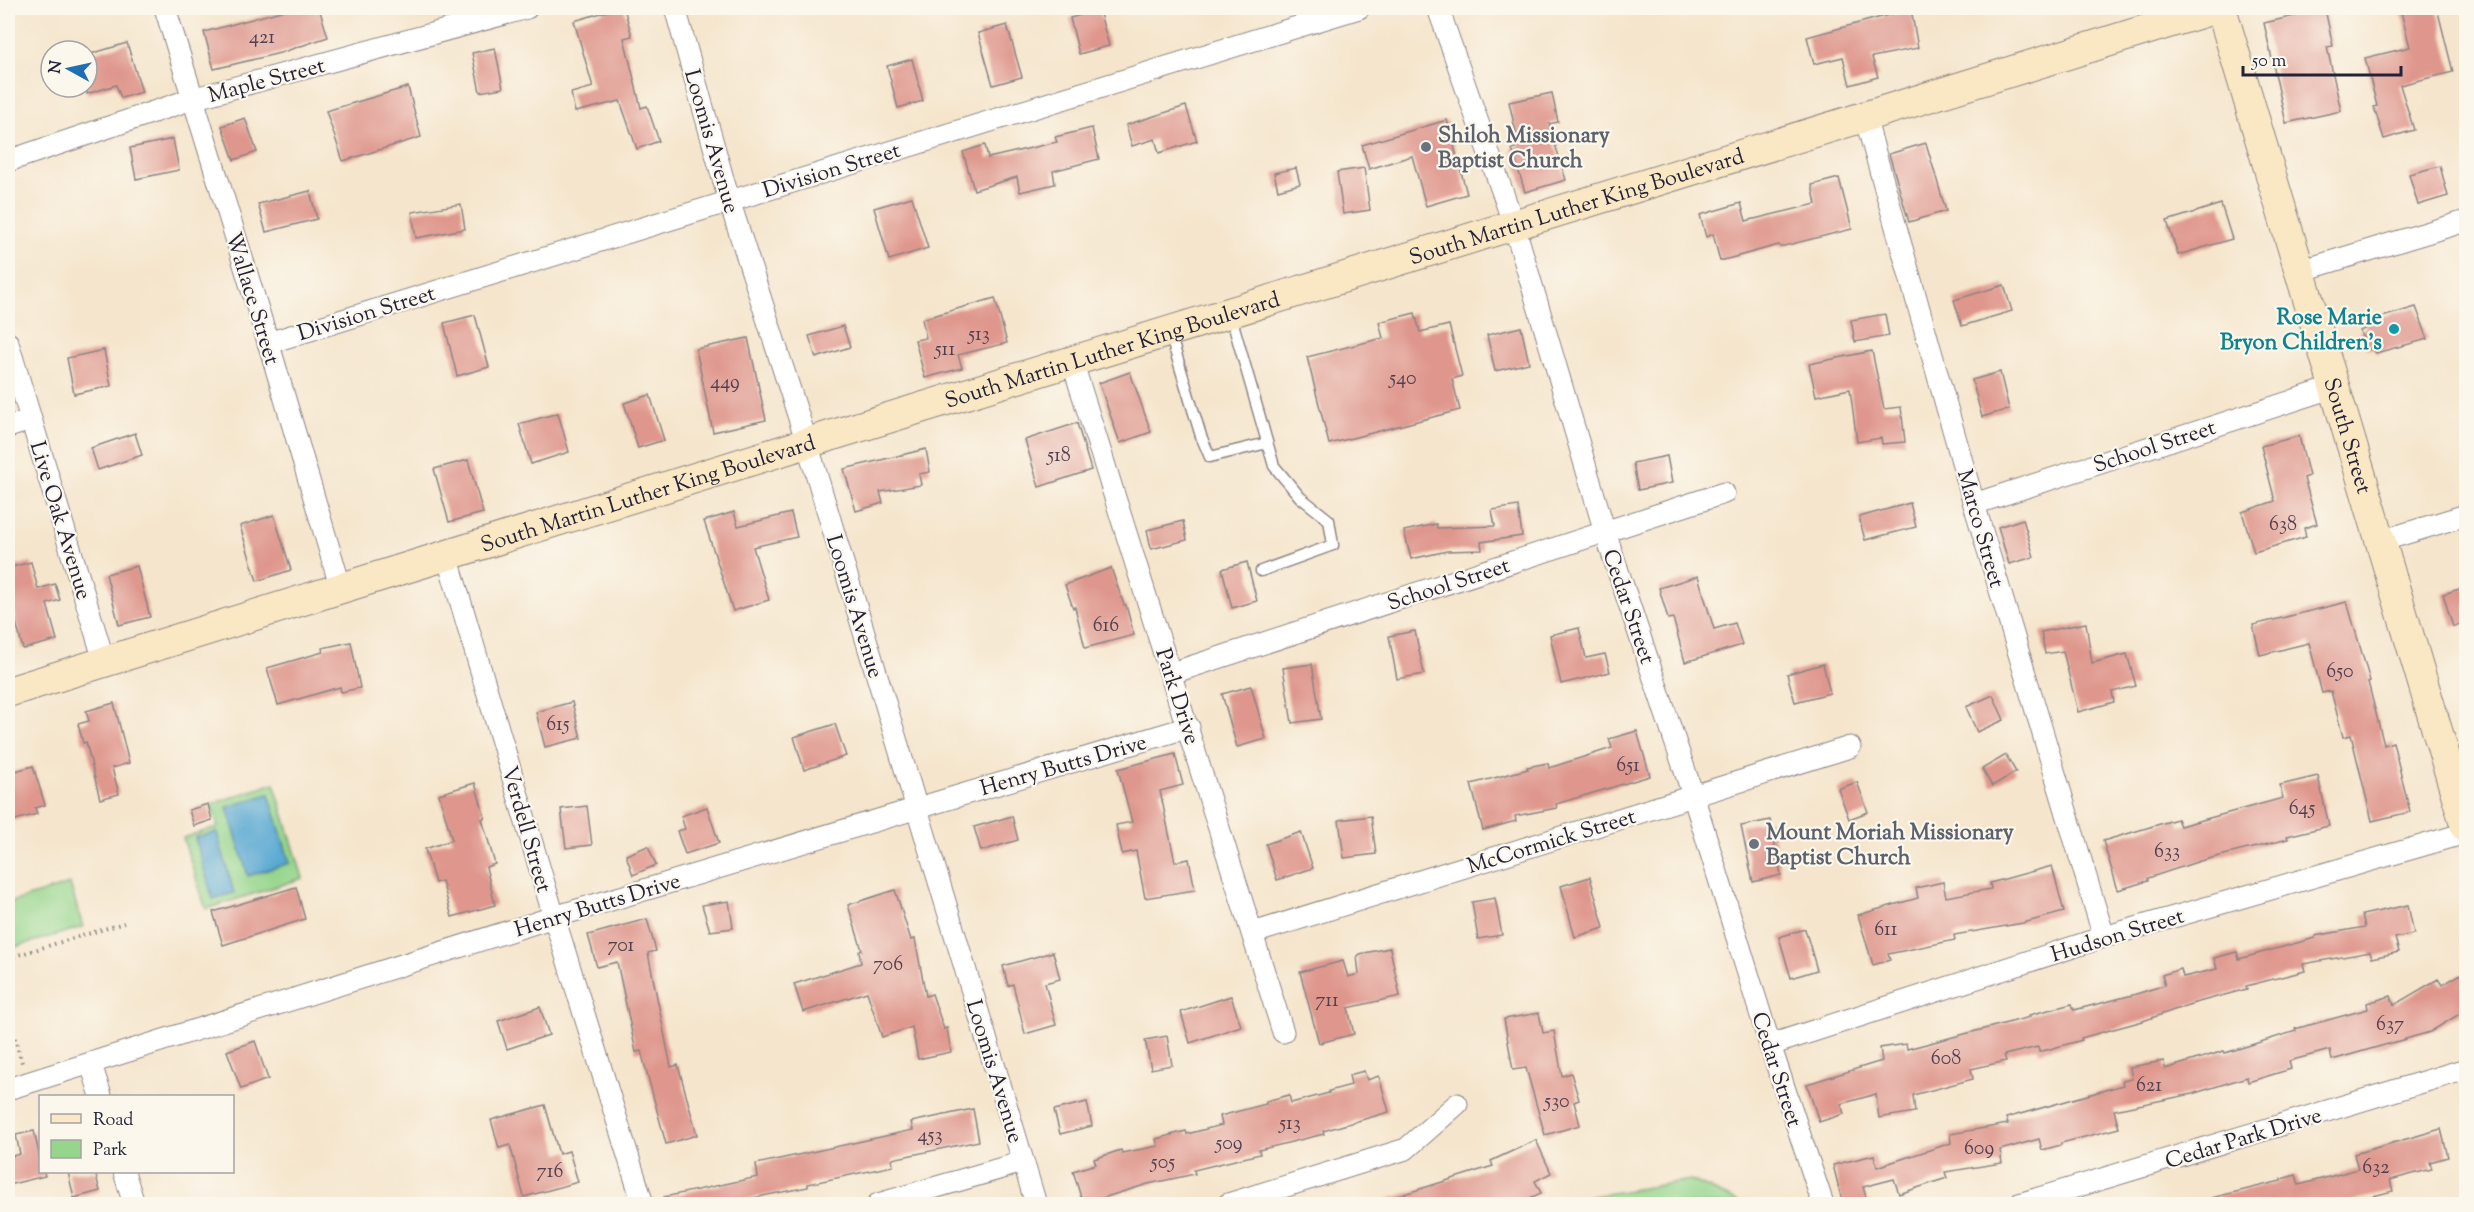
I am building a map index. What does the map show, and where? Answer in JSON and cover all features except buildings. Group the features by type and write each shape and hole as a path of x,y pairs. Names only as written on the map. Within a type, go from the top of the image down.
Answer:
{"street":[{"name":"Wallace Street","path":"165,8 341,590"},
{"name":"Maple Street","path":"8,161 192,99 527,8"},
{"name":"Loomis Avenue","path":"675,8 729,200 807,443 1036,1204"},
{"name":"Division Street","path":"268,343 1359,8"},
{"name":"Cedar Street","path":"1438,8 1514,225 1605,532 1693,795 1770,1045 1823,1204"},
{"name":"South Martin Luther King Boulevard","path":"8,692 2219,8"},
{"name":"South Street","path":"2219,8 2466,827"},
{"name":"Marco Street","path":"1865,117 1974,504 2104,937"},
{"path":"2300,271 2466,220"},
{"name":"Live Oak Avenue","path":"8,343 105,663"},
{"name":"Park Drive","path":"1072,361 1189,727 1283,1032"},
{"name":"School Street","path":"1974,504 2335,387"},
{"path":"8,427 32,420"},
{"name":"School Street","path":"1172,673 1724,493"},
{"path":"2381,541 2466,515"},
{"name":"Verdell Street","path":"447,556 554,917 643,1204"},
{"name":"Henry Butts Drive","path":"8,1089 554,917 1189,727"},
{"name":"McCormick Street","path":"1252,933 1850,747"},
{"name":"Hudson Street","path":"1770,1045 2104,937 2466,833"},
{"path":"91,1064 101,1095"},
{"name":"Cedar Park Drive","path":"2019,1204 2466,1069"},
{"path":"1228,1204 1406,1149 1457,1104"},
{"path":"878,1204 1023,1162"},
{"path":"124,1173 134,1204"}],"lane":[{"path":"1230,313 1274,466 1300,496 1329,520 1333,545 1261,571"},
{"path":"1169,332 1210,457 1267,443"}],"path":[{"path":"8,958 124,923"},
{"path":"8,1015 23,1065"}],"green space":[{"path":"274,783 303,878 206,909 183,838 218,827 212,804"},
{"path":"70,884 83,927 8,949 8,903"},
{"path":"1691,1180 1743,1204 1555,1204 1564,1201"}],"water":[{"path":"269,794 290,863 248,876 227,807"},
{"path":"217,832 234,893 213,899 195,838"}],"place":[{"name":"Shiloh Missionary Baptist Church","path":"1426,147"},
{"name":"Rose Marie Bryon Children's","path":"2394,329"},
{"name":"Mount Moriah Missionary Baptist Church","path":"1754,844"}]}
